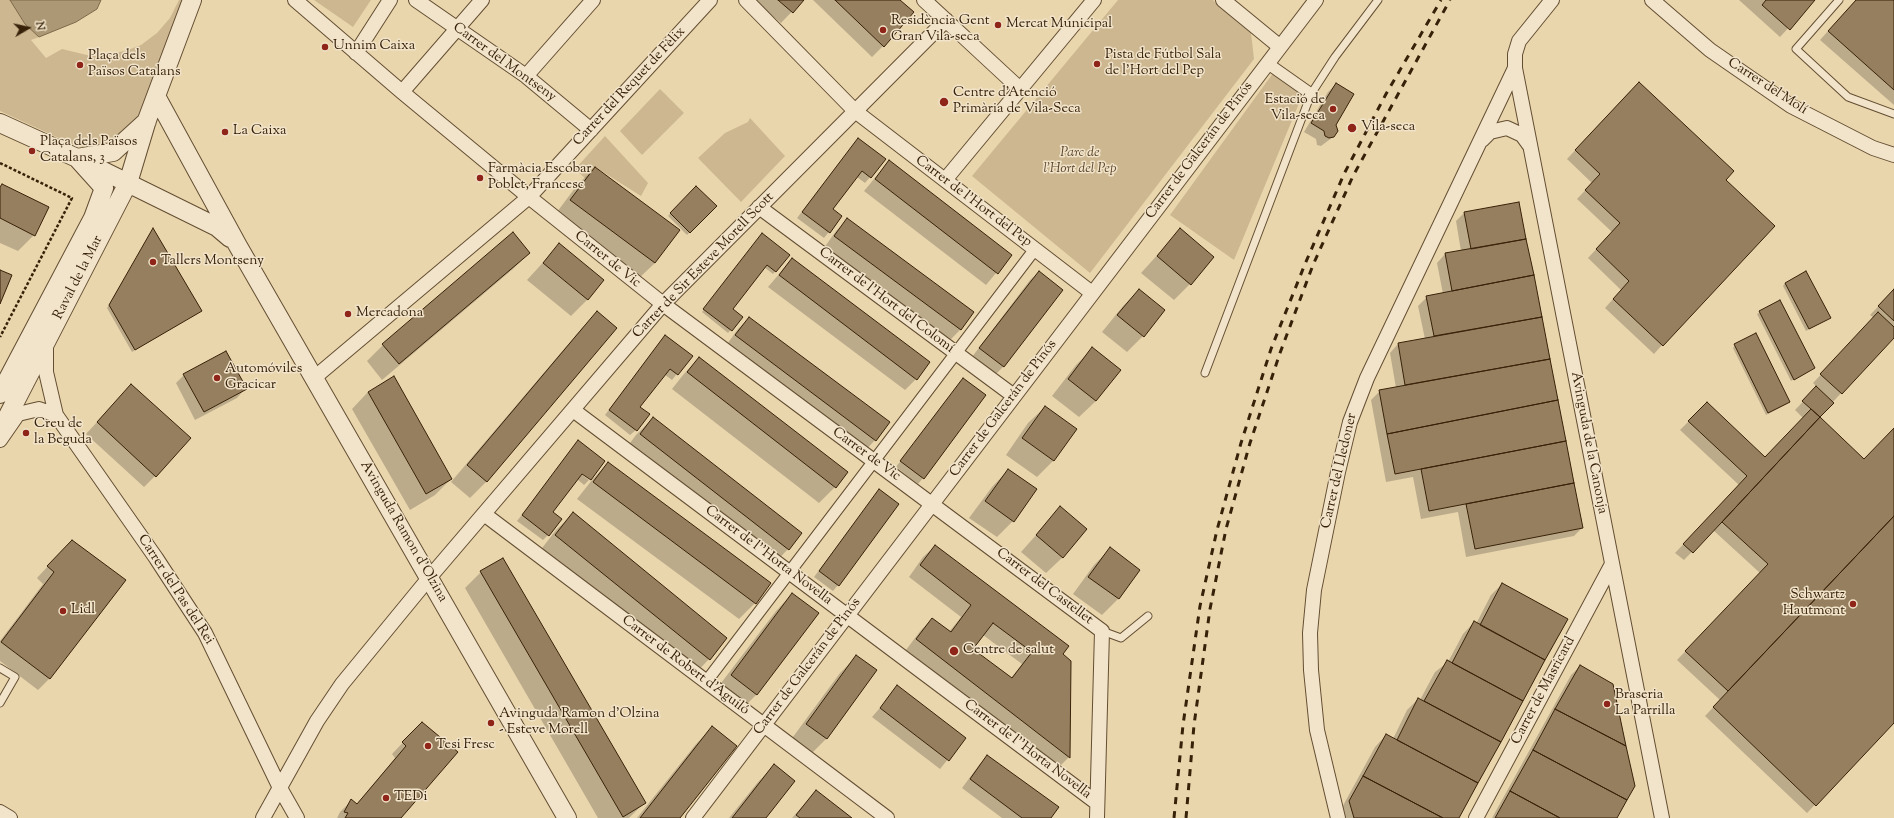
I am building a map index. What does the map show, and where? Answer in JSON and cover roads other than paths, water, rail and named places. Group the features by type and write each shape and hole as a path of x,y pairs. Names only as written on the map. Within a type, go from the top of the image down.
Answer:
{"street":[{"path":"0,123 77,158 113,152 147,120 192,0"},
{"path":"356,53 390,0"},
{"name":"Carrer del Montseny","path":"416,0 526,76 591,130"},
{"path":"402,92 482,0"},
{"path":"526,76 593,0"},
{"name":"Carrer del Requet de Fèlix","path":"314,378 529,197 710,0"},
{"name":"Carrer de l'Hort del Pep","path":"746,0 855,111 1092,293"},
{"path":"924,0 1020,89"},
{"path":"945,180 1094,0"},
{"path":"1223,0 1279,46"},
{"name":"Carrer de Galcerán de Pinós","path":"693,818 1279,46 1316,0"},
{"path":"1515,68 1515,54 1519,41 1552,0"},
{"name":"Carrer del Molí","path":"1652,0 1710,50 1791,106 1874,148 1894,155"},
{"name":"Carrer de Vic","path":"297,1 402,92 529,197 663,304 932,504"},
{"name":"Carrer de Sir Esteve Morell Scott","path":"263,818 317,721 342,684 429,578 663,304 946,20"},
{"path":"1267,63 1311,94"},
{"name":"Carrer del Lledoner","path":"1338,818 1317,730 1311,670 1310,633 1314,590 1338,472 1350,422 1367,378 1515,68"},
{"name":"Avinguda de la Canonja","path":"1515,68 1662,818"},
{"name":"Avinguda Ramon d'Olzina","path":"156,96 238,246 567,818"},
{"name":"Raval de la Mar","path":"0,431 128,183 147,120"},
{"name":"Carrer del Lledoner","path":"1477,147 1490,132 1507,128 1522,135 1531,149"},
{"name":"Avinguda Ramon d'Olzina","path":"77,158 217,227 238,246"},
{"name":"Raval de la Mar","path":"2,384 93,218 104,188 77,158"},
{"name":"Carrer de l'Hort del Colomí","path":"759,207 1014,396"},
{"path":"706,682 1035,249"},
{"path":"46,343 46,372 56,415"},
{"path":"0,440 18,414 39,409 56,415"},
{"name":"Carrer de l''Horta Novella","path":"573,410 1097,803"},
{"name":"Carrer del Pas del Rei","path":"56,415 156,558 205,633 280,788 297,818"},
{"name":"Carrer del Castellet","path":"932,504 1102,631 1096,818"},
{"name":"Carrer de Robert d'Aguiló","path":"484,514 887,818"},
{"name":"Carrer de Masricard","path":"1476,818 1612,564"},
{"path":"0,812 10,818"}],"lane":[{"path":"1205,373 1311,94 1335,57 1378,0"},
{"path":"1839,0 1796,49 1848,97 1894,114"},
{"path":"1102,631 1121,638 1148,616"},
{"path":"0,668 15,677 0,703"}],"railway":[{"path":"1174,818 1183,725 1200,606 1217,530 1241,443 1271,349 1305,264 1344,174 1386,94 1441,0"},
{"path":"1186,818 1194,725 1210,609 1226,529 1250,443 1280,353 1313,265 1353,176 1450,0"}],"place":[{"name":"Mercat Municipal","path":"998,25"},
{"name":"Residència Gent Gran Vila-seca","path":"883,30"},
{"name":"Unnim Caixa","path":"325,47"},
{"name":"Pista de Fútbol Sala de l'Hort del Pep","path":"1097,64"},
{"name":"Plaça dels Països Catalans","path":"80,65"},
{"name":"Centre d'Atenció Primària de Vila-Seca","path":"944,102"},
{"name":"Estació de Vila-seca","path":"1333,109"},
{"name":"Vila-seca","path":"1352,128"},
{"name":"La Caixa","path":"225,132"},
{"name":"Plaça dels Països Catalans, 3","path":"32,151"},
{"name":"Farmàcia Escobar Poblet, Francesc","path":"480,178"},
{"name":"Tallers Montseny","path":"153,262"},
{"name":"Mercadona","path":"348,314"},
{"name":"Automóviles Gracicar","path":"217,378"},
{"name":"Creu de la Beguda","path":"26,433"},
{"name":"Schwartz Hautmont","path":"1853,604"},
{"name":"Lidl","path":"63,611"},
{"name":"Centre de salut","path":"954,651"},
{"name":"Braseria La Parrilla","path":"1607,704"},
{"name":"Avinguda Ramon d'Olzina - Esteve Morell","path":"491,723"},
{"name":"Tesi Fresc","path":"428,746"},
{"name":"TEDi","path":"386,798"}],"park label":[{"name":"Parc de l'Hort del Pep","path":"1080,162"}]}
